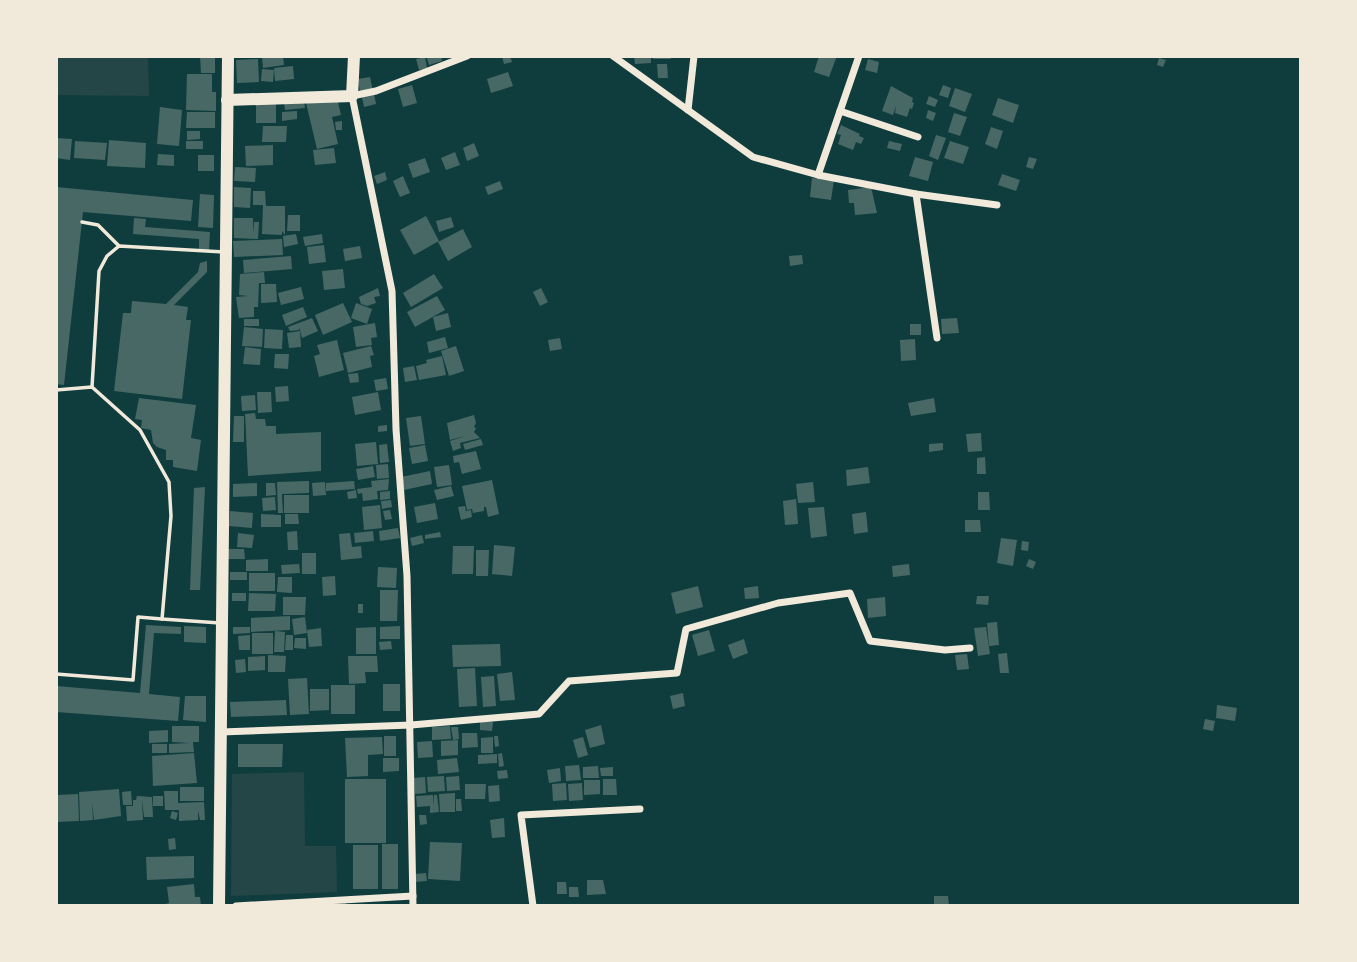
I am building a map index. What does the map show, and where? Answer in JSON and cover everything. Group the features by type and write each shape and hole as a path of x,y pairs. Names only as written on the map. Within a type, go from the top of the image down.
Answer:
{"main road":[{"path":"219,906 228,56"},
{"path":"227,100 352,96 354,56"}],"street":[{"path":"413,906 407,576 396,429 392,291 352,96 376,92 467,56"},
{"path":"613,56 752,157 818,175 916,194 997,205"},
{"path":"688,110 694,56"},
{"path":"818,175 859,56"},
{"path":"840,111 919,138"},
{"path":"916,194 936,338"},
{"path":"221,732 411,725 539,715 569,681 677,673 686,629 778,603 850,593 870,641 945,650 970,648"},
{"path":"533,906 521,815 640,809"},
{"path":"236,906 413,896"}],"lane":[{"path":"82,222 98,225 119,246 226,252"},
{"path":"92,387 99,271 107,256 119,246"},
{"path":"56,390 92,387 140,430 169,482 171,516 162,619"},
{"path":"56,674 133,680 138,617 222,624"}],"shaded area":[{"path":"56,56 148,56 149,96 56,95"},
{"path":"304,772 305,846 336,846 337,892 231,896 232,774"}],"building":[{"path":"200,56 215,56 215,73 201,73"},
{"path":"262,56 283,56 284,65 263,68"},
{"path":"441,56 442,61 429,65 427,58"},
{"path":"502,56 510,56 512,62 504,64"},
{"path":"634,56 651,56 651,63 635,64"},
{"path":"653,56 671,56 671,59 653,59"},
{"path":"819,56 837,56 829,77 814,72"},
{"path":"425,57 427,68 419,70 416,59"},
{"path":"1159,58 1166,60 1163,67 1157,65"},
{"path":"258,59 259,82 237,83 236,60"},
{"path":"868,59 879,62 877,73 865,70"},
{"path":"657,64 667,64 668,78 658,78"},
{"path":"293,66 294,79 275,81 274,68"},
{"path":"262,69 274,70 273,82 261,81"},
{"path":"508,72 513,86 491,93 487,79"},
{"path":"187,74 212,74 216,111 186,110"},
{"path":"370,77 373,91 360,93 358,79"},
{"path":"412,85 417,103 403,107 398,89"},
{"path":"943,85 951,88 948,98 939,95"},
{"path":"891,86 913,98 914,103 907,117 895,113 896,106 893,115 882,111"},
{"path":"955,88 972,94 965,112 949,106"},
{"path":"374,94 376,104 364,107 362,97"},
{"path":"929,96 938,100 935,107 926,104"},
{"path":"337,98 341,115 332,117 338,144 317,149 306,103"},
{"path":"998,98 1019,105 1013,123 992,115"},
{"path":"304,100 305,108 285,110 284,102"},
{"path":"256,102 276,102 276,123 256,123"},
{"path":"160,107 182,110 179,146 157,144"},
{"path":"928,110 936,113 933,121 926,118"},
{"path":"297,111 297,119 282,121 282,112"},
{"path":"187,112 215,112 215,128 186,128"},
{"path":"954,113 967,117 960,136 948,132"},
{"path":"342,121 342,130 336,130 335,122"},
{"path":"841,125 864,138 861,144 856,142 853,150 838,144 841,135 837,134"},
{"path":"263,126 287,126 286,142 262,142"},
{"path":"991,127 1003,131 997,149 985,144"},
{"path":"187,131 200,131 200,139 187,140"},
{"path":"936,135 946,138 938,160 929,156"},
{"path":"56,138 72,139 70,160 56,158"},
{"path":"109,140 146,143 145,168 107,166"},
{"path":"75,141 107,143 105,160 74,158"},
{"path":"186,141 203,141 203,149 186,149"},
{"path":"889,141 902,144 900,151 887,148"},
{"path":"950,141 969,147 963,164 944,158"},
{"path":"474,143 479,156 467,161 463,148"},
{"path":"273,145 273,165 246,166 245,146"},
{"path":"334,148 336,163 315,165 313,150"},
{"path":"455,152 460,165 446,170 441,158"},
{"path":"158,154 174,155 174,166 157,165"},
{"path":"198,155 214,155 214,171 198,171"},
{"path":"915,157 933,162 928,181 909,176"},
{"path":"1029,157 1037,159 1033,169 1026,167"},
{"path":"425,158 430,172 413,178 408,164"},
{"path":"235,167 256,168 255,182 234,181"},
{"path":"385,172 387,180 377,184 374,176"},
{"path":"1002,174 1020,180 1016,191 998,185"},
{"path":"403,176 410,193 400,197 393,181"},
{"path":"812,178 834,180 831,200 810,197"},
{"path":"500,181 503,189 488,195 485,187"},
{"path":"56,187 193,200 191,221 83,212 64,385 56,384"},
{"path":"234,187 251,188 250,208 234,207"},
{"path":"871,187 877,213 855,215 854,203 849,203 848,190"},
{"path":"253,191 265,191 266,206 285,206 285,235 282,231 282,235 262,234 263,205 253,205"},
{"path":"200,194 214,195 213,228 198,227"},
{"path":"288,215 300,215 300,231 287,231"},
{"path":"426,216 439,241 414,255 400,230"},
{"path":"451,217 454,227 439,232 436,221"},
{"path":"134,218 146,219 145,227 210,232 209,250 199,250 199,239 133,234"},
{"path":"234,218 253,218 253,234 254,222 259,222 258,239 234,238"},
{"path":"463,229 472,247 448,261 438,242"},
{"path":"296,234 298,244 284,247 283,236"},
{"path":"322,234 323,243 305,246 303,237"},
{"path":"282,239 283,255 234,257 233,241"},
{"path":"324,245 326,262 309,264 307,247"},
{"path":"360,246 362,258 345,261 343,249"},
{"path":"802,255 803,264 790,266 789,256"},
{"path":"291,256 292,269 244,273 243,260"},
{"path":"207,261 207,272 174,305 188,307 186,320 191,320 182,399 114,391 123,313 131,313 132,301 166,304 198,272 200,263"},
{"path":"343,269 345,288 324,290 322,271"},
{"path":"264,272 265,283 259,283 258,307 254,307 254,317 239,318 236,297 248,296 239,295 240,274"},
{"path":"434,274 443,288 411,307 403,293"},
{"path":"261,284 276,284 277,302 261,303"},
{"path":"301,287 304,299 281,305 278,293"},
{"path":"378,288 380,296 374,297 376,303 367,306 361,304 359,297"},
{"path":"541,288 548,302 540,306 533,292"},
{"path":"437,296 445,310 415,327 407,312"},
{"path":"343,303 352,322 323,335 315,315"},
{"path":"356,303 372,309 367,324 351,318"},
{"path":"303,307 307,317 286,326 282,315"},
{"path":"448,313 451,327 436,331 433,317"},
{"path":"312,318 318,331 302,338 299,327 299,330 290,331 288,327"},
{"path":"957,318 959,333 942,334 941,319"},
{"path":"244,319 259,319 259,326 244,326"},
{"path":"375,323 377,337 371,338 372,345 356,347 353,327"},
{"path":"910,324 921,324 921,335 910,335"},
{"path":"244,327 263,329 262,347 242,346"},
{"path":"265,329 283,330 282,349 264,348"},
{"path":"300,331 301,347 289,348 287,333"},
{"path":"445,337 448,348 429,353 427,342"},
{"path":"560,338 562,349 550,351 548,340"},
{"path":"915,339 916,360 901,361 900,340"},
{"path":"337,340 344,370 319,377 314,356 320,354 317,345"},
{"path":"371,346 374,355 370,356 372,367 348,373 343,353"},
{"path":"456,346 464,371 449,376 441,351"},
{"path":"245,347 261,349 260,365 243,364"},
{"path":"275,354 289,354 288,369 274,368"},
{"path":"442,356 446,375 419,380 416,366"},
{"path":"414,366 417,380 405,382 403,368"},
{"path":"358,373 359,382 350,383 348,374"},
{"path":"386,378 388,389 376,391 374,380"},
{"path":"288,386 289,401 276,402 275,387"},
{"path":"257,392 271,392 272,412 258,413"},
{"path":"378,392 381,410 355,415 352,397"},
{"path":"255,395 256,410 242,411 241,396"},
{"path":"139,398 196,405 191,438 201,440 197,471 173,467 173,460 166,460 166,450 153,443 151,430 141,428 142,420 135,419"},
{"path":"934,398 936,412 911,416 908,403"},
{"path":"255,413 256,419 265,419 266,426 276,426 276,434 321,432 321,471 248,476 245,414"},
{"path":"474,415 474,432 480,438 460,443 461,448 453,451 450,441 465,436 450,440 447,423"},
{"path":"234,416 244,416 244,442 233,442"},
{"path":"421,416 425,444 410,446 406,418"},
{"path":"387,425 387,431 378,432 378,426"},
{"path":"981,433 982,451 968,452 966,434"},
{"path":"481,439 483,445 465,450 463,444"},
{"path":"376,442 378,464 357,466 355,444"},
{"path":"943,443 943,450 929,452 929,444"},
{"path":"387,444 389,462 380,463 379,445"},
{"path":"425,445 428,461 412,464 409,448"},
{"path":"476,451 481,469 462,474 459,462 454,463 453,456"},
{"path":"985,457 986,474 977,474 977,458"},
{"path":"388,464 389,478 377,479 376,465"},
{"path":"449,465 452,485 437,487 434,467"},
{"path":"373,466 375,477 358,480 356,469"},
{"path":"868,467 870,483 847,486 846,470"},
{"path":"430,471 432,484 404,490 401,477"},
{"path":"389,479 388,490 377,491 378,499 363,501 362,493 358,494 357,489 372,487 371,481"},
{"path":"492,480 499,514 488,517 486,507 484,511 473,513 472,509 467,510 462,486"},
{"path":"309,481 309,493 282,494 283,513 278,513 277,482"},
{"path":"354,481 355,489 326,491 326,483"},
{"path":"325,482 326,495 313,496 312,483"},
{"path":"813,482 815,502 798,503 796,484"},
{"path":"257,483 257,496 233,497 233,484"},
{"path":"266,483 275,483 276,495 266,496"},
{"path":"451,486 454,496 437,500 434,490"},
{"path":"205,487 200,590 190,590 194,488"},
{"path":"356,490 357,498 348,499 347,492"},
{"path":"390,491 390,499 380,500 380,492"},
{"path":"978,492 989,492 990,510 978,510"},
{"path":"284,495 309,495 309,513 284,513"},
{"path":"275,497 276,510 263,511 262,498"},
{"path":"796,499 798,524 785,525 783,501"},
{"path":"391,500 392,507 382,509 381,501"},
{"path":"435,503 438,519 417,523 414,507"},
{"path":"380,505 382,528 364,530 362,507"},
{"path":"465,506 466,511 471,510 472,517 461,520 458,507"},
{"path":"824,507 827,536 811,538 808,508"},
{"path":"390,510 392,519 385,520 383,511"},
{"path":"230,511 253,513 252,528 229,526"},
{"path":"866,512 868,532 854,534 852,514"},
{"path":"261,514 281,515 281,527 261,527"},
{"path":"285,514 298,514 299,524 285,524"},
{"path":"965,520 980,520 981,532 965,532"},
{"path":"398,528 400,538 380,541 379,531"},
{"path":"297,531 298,550 288,550 287,532"},
{"path":"373,531 374,541 355,543 354,533"},
{"path":"440,532 441,537 425,539 425,535"},
{"path":"238,533 254,535 252,548 237,547"},
{"path":"350,533 352,547 361,546 362,558 341,560 339,534"},
{"path":"422,535 424,543 412,546 410,538"},
{"path":"1001,538 1017,540 1013,566 997,563"},
{"path":"1022,541 1029,542 1028,551 1021,550"},
{"path":"494,545 515,547 512,576 492,574"},
{"path":"453,546 474,546 473,574 452,574"},
{"path":"228,549 244,549 245,559 228,559"},
{"path":"476,550 489,550 488,576 476,576"},
{"path":"302,553 316,553 316,574 302,574"},
{"path":"268,559 268,571 246,571 246,560"},
{"path":"1029,559 1036,562 1033,569 1026,566"},
{"path":"299,564 300,573 282,574 281,565"},
{"path":"909,564 910,575 893,577 892,566"},
{"path":"378,567 397,568 396,588 377,587"},
{"path":"230,572 247,572 247,580 230,580"},
{"path":"249,573 275,573 275,591 249,591"},
{"path":"335,576 336,595 323,596 322,577"},
{"path":"278,577 292,577 292,593 277,592"},
{"path":"698,586 703,607 676,614 671,593"},
{"path":"758,586 759,598 745,599 744,588"},
{"path":"380,590 398,590 397,621 380,621"},
{"path":"232,593 246,593 246,601 232,601"},
{"path":"249,593 276,594 275,611 248,611"},
{"path":"977,596 989,596 988,605 976,604"},
{"path":"283,597 306,597 305,615 283,615"},
{"path":"885,597 886,616 868,618 867,599"},
{"path":"358,604 363,604 363,613 358,613"},
{"path":"290,616 290,630 251,632 251,618"},
{"path":"305,617 307,633 294,635 292,619"},
{"path":"997,622 999,645 989,646 987,623"},
{"path":"146,625 181,627 181,634 154,633 149,694 180,697 178,721 56,712 56,686 140,693"},
{"path":"184,626 206,627 206,643 184,642"},
{"path":"400,626 400,639 380,639 380,627"},
{"path":"233,627 250,627 250,633 233,634"},
{"path":"376,627 376,654 356,654 356,628"},
{"path":"986,627 990,654 978,656 974,628"},
{"path":"321,628 322,646 309,647 307,630"},
{"path":"709,630 715,651 698,656 692,635"},
{"path":"275,631 285,632 284,652 274,652"},
{"path":"252,633 273,633 273,654 252,654"},
{"path":"250,635 250,650 239,650 238,636"},
{"path":"286,635 293,635 293,650 285,650"},
{"path":"295,638 306,638 306,649 294,648"},
{"path":"744,639 748,653 733,659 728,645"},
{"path":"391,641 392,649 380,650 379,642"},
{"path":"500,644 501,666 453,667 452,645"},
{"path":"1007,653 1009,673 1000,673 998,654"},
{"path":"967,654 969,669 957,670 955,655"},
{"path":"268,655 286,656 285,672 268,672"},
{"path":"265,656 265,670 248,671 248,657"},
{"path":"348,656 377,656 378,672 365,672 366,683 349,684"},
{"path":"245,659 246,672 236,673 235,660"},
{"path":"475,668 477,706 459,707 457,669"},
{"path":"512,672 515,700 500,701 497,674"},
{"path":"494,676 496,706 483,707 481,677"},
{"path":"307,678 309,714 290,715 288,679"},
{"path":"383,684 400,684 400,711 383,711"},
{"path":"331,685 355,685 355,714 331,714"},
{"path":"310,689 329,689 329,710 310,711"},
{"path":"683,693 685,706 673,709 670,696"},
{"path":"185,696 206,696 206,722 183,720"},
{"path":"286,700 287,715 231,717 230,702"},
{"path":"1217,705 1237,708 1235,721 1216,718"},
{"path":"1205,719 1215,721 1213,731 1203,729"},
{"path":"480,721 493,722 492,731 480,730"},
{"path":"601,725 605,744 590,748 585,730"},
{"path":"172,726 199,726 199,742 193,742 194,752 169,753 169,744 190,743 172,742"},
{"path":"450,726 451,739 432,740 432,727"},
{"path":"451,727 458,727 459,739 453,740"},
{"path":"168,730 168,742 149,743 149,731"},
{"path":"462,733 477,733 478,747 462,748"},
{"path":"384,736 396,736 396,756 384,756"},
{"path":"494,736 498,736 499,746 495,747"},
{"path":"382,737 383,754 368,755 368,776 347,777 345,738"},
{"path":"493,737 493,753 481,753 481,738"},
{"path":"583,737 588,755 578,758 573,740"},
{"path":"458,740 458,755 441,756 441,741"},
{"path":"432,741 433,757 418,758 417,742"},
{"path":"152,744 167,744 167,753 152,753"},
{"path":"238,744 283,744 282,767 238,767"},
{"path":"194,753 197,783 153,786 152,756"},
{"path":"502,753 504,766 499,767 498,754"},
{"path":"497,754 497,763 478,764 478,755"},
{"path":"383,758 399,758 399,771 383,772"},
{"path":"457,758 459,772 438,774 437,760"},
{"path":"579,765 581,780 566,781 565,766"},
{"path":"598,766 599,778 583,778 583,767"},
{"path":"613,767 613,776 601,776 600,768"},
{"path":"560,768 561,781 549,783 547,770"},
{"path":"507,770 508,778 498,779 497,771"},
{"path":"444,776 445,791 428,792 427,777"},
{"path":"459,776 460,790 447,791 446,777"},
{"path":"425,777 426,793 415,794 414,778"},
{"path":"345,779 386,779 386,843 345,843"},
{"path":"603,779 616,779 617,795 603,795"},
{"path":"584,780 600,780 600,794 584,795"},
{"path":"566,783 567,800 553,801 552,784"},
{"path":"582,783 583,800 569,801 568,784"},
{"path":"465,784 486,784 485,799 465,799"},
{"path":"499,785 500,801 489,802 488,786"},
{"path":"180,787 204,787 204,801 180,801"},
{"path":"119,789 121,816 94,820 92,802 93,820 80,821 79,792"},
{"path":"131,791 132,805 123,805 122,792"},
{"path":"164,791 178,791 178,803 204,802 205,820 200,820 198,811 198,820 179,821 179,810 165,810"},
{"path":"455,793 455,812 440,812 439,794"},
{"path":"78,794 79,821 56,822 56,795"},
{"path":"433,795 434,806 434,795 437,795 439,812 430,813 430,806 417,807 416,796"},
{"path":"137,796 152,797 153,817 144,817 142,799 143,820 127,821 126,806 133,806 133,800 136,800"},
{"path":"153,796 163,796 163,806 153,806"},
{"path":"456,799 461,799 462,811 456,811"},
{"path":"172,811 178,813 176,820 170,818"},
{"path":"419,815 426,815 427,824 420,825"},
{"path":"504,818 505,837 492,838 490,820"},
{"path":"175,838 176,849 169,850 168,839"},
{"path":"430,842 462,843 460,881 428,879"},
{"path":"382,844 398,844 398,889 382,889"},
{"path":"353,845 378,845 378,889 353,889"},
{"path":"194,856 194,878 147,880 146,857"},
{"path":"426,873 427,881 415,882 414,874"},
{"path":"587,880 603,880 606,894 587,895"},
{"path":"557,882 566,882 567,894 557,894"},
{"path":"194,884 195,897 200,897 201,906 157,906 169,903 167,887"},
{"path":"569,887 578,887 579,897 569,897"},
{"path":"934,896 948,896 949,906 934,906"},
{"path":"346,901 346,906 323,906 322,903"}]}
